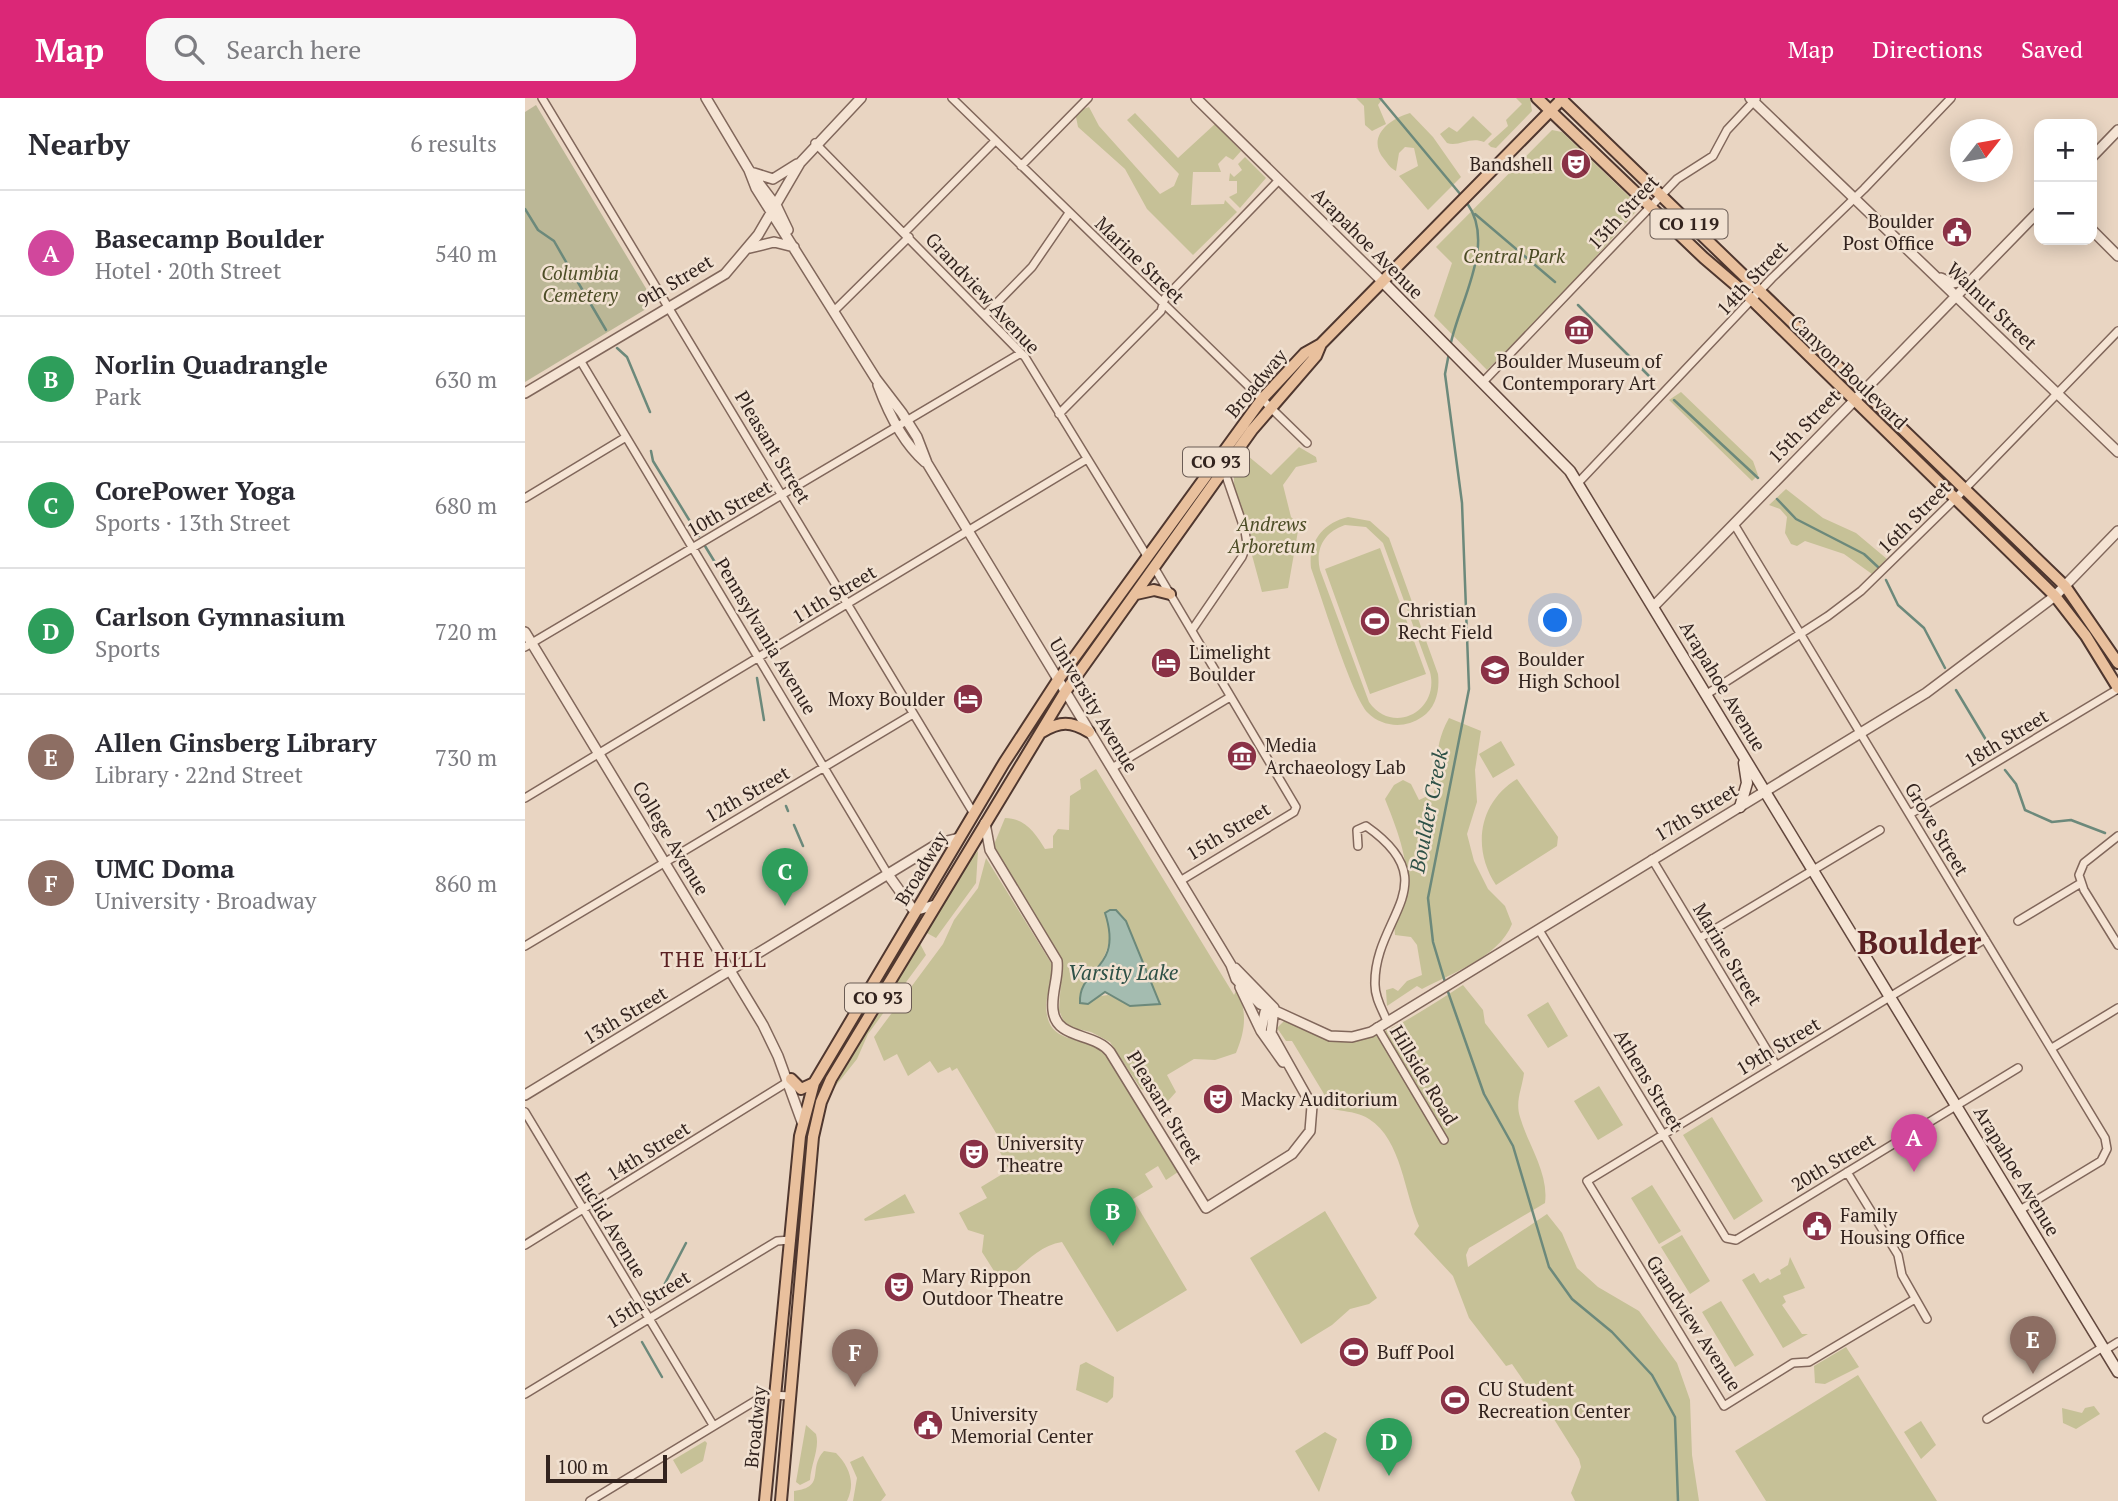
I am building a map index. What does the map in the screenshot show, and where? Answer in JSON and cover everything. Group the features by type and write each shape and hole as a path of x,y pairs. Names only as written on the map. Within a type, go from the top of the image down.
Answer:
{"main road":[{"name":"Canyon Boulevard","path":"1537,98 1651,208 1863,391 2065,586 2118,663"},
{"name":"Canyon Boulevard","path":"1561,98 1661,197 1853,401 2055,596 2082,630 2118,688"},
{"name":"Broadway","path":"765,1501 802,1122 814,1083 959,838 1058,680 1147,556 1266,403 1316,356 1321,344 1561,98"},
{"name":"Arapahoe Avenue","path":"1382,281 1553,451 1578,483 2118,1372"},
{"name":"Broadway","path":"779,1501 792,1396 813,1137 828,1084 1065,692 1224,471 1266,403"},
{"path":"1154,567 1161,538"},
{"path":"1136,594 1154,590 1170,594"},
{"path":"1039,733 1064,723 1089,732"},
{"path":"1736,743 1747,771 1747,783 1739,807"},
{"path":"974,814 974,841"},
{"path":"788,1081 801,1089 814,1083"},
{"path":"805,1110 813,1137"},
{"path":"767,1477 779,1501"}],"street":[{"path":"543,101 553,98"},
{"name":"University Avenue","path":"706,98 749,170 752,181 774,210 1237,979 1253,999 1265,1007 1274,1007"},
{"name":"9th Street","path":"525,393 721,277 748,249 815,143 862,98"},
{"name":"Marine Street","path":"952,98 1307,443"},
{"path":"1021,166 1088,98"},
{"name":"Arapahoe Avenue","path":"1196,98 1382,281"},
{"name":"14th Street","path":"1578,483 1813,237 1855,198 1951,98"},
{"name":"Walnut Street","path":"1753,99 2118,452"},
{"name":"13th Street","path":"1484,381 1683,174 1713,156 1727,130 1753,99"},
{"name":"Pleasant Street","path":"543,101 974,814"},
{"path":"2097,152 2118,130"},
{"path":"834,311 995,141"},
{"name":"Grandview Avenue","path":"815,143 1021,353 1147,556"},
{"path":"749,170 773,179 800,163"},
{"path":"1059,414 1161,312 1165,298 1279,180"},
{"path":"985,315 1032,267 1069,213"},
{"name":"15th Street","path":"1654,606 2034,216"},
{"path":"2097,235 2118,256"},
{"path":"748,249 774,242 797,250"},
{"path":"1933,274 1952,283 1976,277"},
{"name":"16th Street","path":"1707,694 1801,634 1861,591 1965,489 2118,331"},
{"name":"10th Street","path":"528,645 1021,353"},
{"name":"Pennsylvania Avenue","path":"580,360 889,876 904,899 916,910"},
{"path":"525,498 626,437"},
{"name":"11th Street","path":"525,798 1087,459"},
{"path":"1192,630 1242,557 1247,544 1224,471"},
{"name":"Grove Street","path":"1734,524 2104,1135 2106,1153 2098,1164 2020,1210"},
{"name":"17th Street","path":"1274,1007 1326,1034 1345,1038 1365,1035 1933,688 2055,596 2118,531"},
{"path":"1112,768 1230,696 1154,567"},
{"name":"College Avenue","path":"525,632 528,645 599,752 772,1042 802,1122"},
{"name":"18th Street","path":"1910,814 2118,688"},
{"name":"15th Street","path":"1180,881 1294,812 1296,807 1230,696"},
{"name":"12th Street","path":"525,946 913,714"},
{"name":"Pleasant Street","path":"985,823 990,850 1057,961 1058,974 1052,1004 1055,1022 1065,1031 1098,1040 1110,1052 1206,1208 1292,1154 1307,1138 1312,1124 1312,1106 1289,1068"},
{"name":"Hillside Road","path":"1358,846 1357,830 1366,826 1398,856 1405,873 1406,887 1387,932 1375,977 1377,999 1387,1021"},
{"path":"1700,938 1879,830"},
{"path":"2118,836 2090,858 2079,871 2081,883 2118,945"},
{"name":"13th Street","path":"525,1095 889,876 939,843 959,838"},
{"name":"Marine Street","path":"1653,859 1776,1065"},
{"path":"2018,921 2081,883"},
{"path":"916,910 935,905"},
{"name":"Athens Street","path":"1539,930 1726,1238 1736,1240"},
{"name":"19th Street","path":"1587,1181 1985,939"},
{"name":"University Avenue","path":"1231,965 1274,1007"},
{"path":"1237,979 1261,1031 1275,1054 1289,1068"},
{"path":"1261,1031 1265,1012 1274,1007"},
{"path":"1274,1007 1271,1033 1289,1068"},
{"path":"2052,1048 2118,1008"},
{"name":"Hillside Road","path":"1377,1027 1444,1140"},
{"name":"20th Street","path":"1736,1240 2018,1068"},
{"name":"14th Street","path":"525,1245 788,1081"},
{"name":"College Avenue","path":"788,1081 805,1110"},
{"name":"Euclid Avenue","path":"525,1112 713,1425"},
{"path":"1847,1172 1898,1255 1902,1275 1927,1319"},
{"name":"Grandview Avenue","path":"1587,1181 1724,1406 1793,1363 1809,1362 1915,1299"},
{"name":"15th Street","path":"525,1394 777,1241 791,1240"},
{"path":"1987,1419 2118,1342"},
{"path":"590,1501 760,1398 792,1396"}],"green space":[{"path":"1356,98 1383,98 1378,105 1386,124 1372,131 1365,125 1364,106"},
{"path":"1516,98 1530,98 1532,111 1496,148 1491,147 1488,144 1508,126 1506,120 1522,104"},
{"name":"Columbia Cemetery","path":"536,105 650,295 646,309 525,382 525,112"},
{"path":"1089,107 1099,126 1160,194 1174,186 1179,174 1127,120 1135,113 1178,158 1215,124 1241,151 1233,160 1226,156 1218,164 1221,172 1193,172 1191,205 1224,204 1225,200 1237,212 1193,255 1147,209 1125,169 1078,127 1075,112"},
{"path":"1410,113 1433,137 1461,177 1428,210 1399,176 1418,166 1414,148 1405,147 1399,153 1396,171 1379,151 1379,136 1382,130"},
{"path":"1473,116 1492,134 1484,142 1474,140 1451,144 1440,134 1449,127 1457,132"},
{"name":"Central Park","path":"1552,130 1562,132 1640,207 1559,298 1487,370 1434,316 1452,263 1436,247"},
{"path":"1245,157 1266,178 1240,208 1229,197 1237,193 1237,181 1229,181 1230,173 1234,177 1242,170 1238,164"},
{"path":"1681,392 1753,461 1758,475 1752,481 1669,400"},
{"name":"Andrews Arboretum","path":"1299,447 1316,457 1317,462 1296,467 1283,485 1291,517 1299,525 1288,588 1262,592 1234,489 1234,474 1248,456 1271,475"},
{"path":"1786,489 1823,518 1856,533 1887,559 1872,574 1844,554 1805,541 1797,546 1791,544 1785,533 1787,517 1780,509 1769,505"},
{"path":"1348,517 1370,521 1389,538 1438,674 1438,692 1434,704 1415,721 1394,725 1374,718 1361,703 1346,667 1311,568 1312,550 1319,535 1339,520","holes":["1345,525 1366,527 1383,543 1430,672 1428,698 1421,708 1401,718 1379,712 1369,702 1320,570 1320,548 1332,532"]},
{"name":"Christian Recht Field","path":"1380,548 1426,674 1370,694 1325,569"},
{"path":"1449,718 1481,731 1475,770 1477,802 1467,834 1474,861 1488,889 1505,906 1512,924 1506,936 1486,955 1422,989 1417,986 1387,1006 1386,990 1393,988 1398,991 1407,981 1422,975 1417,945 1411,937 1395,935 1394,922 1402,908 1407,877 1401,845 1385,799 1394,785 1403,780 1411,784 1419,800 1434,793 1439,747"},
{"path":"1501,741 1515,765 1493,778 1479,754"},
{"path":"1096,769 1234,995 1237,989 1242,1005 1242,1036 1236,1053 1215,1060 1194,1059 1167,1075 1176,1092 1168,1101 1141,1089 1110,1042 1091,1032 1069,1027 1063,1020 1059,1010 1062,966 993,847 1005,818 1024,824 1045,849 1053,848 1053,836 1058,829 1069,830 1070,796 1081,789 1080,779","holes":["1116,910 1129,928 1159,1004 1132,1006 1108,995 1094,997 1086,981 1104,956"]},
{"path":"1517,779 1558,837 1557,846 1496,885 1484,857 1483,828 1494,801"},
{"path":"978,851 976,883 936,938 925,932 969,860"},
{"path":"986,858 1053,966 1046,1003 1050,1025 1062,1036 1097,1046 1104,1051 1178,1172 1166,1180 1158,1166 1145,1174 1153,1187 1133,1199 1187,1290 1117,1332 1062,1242 1044,1248 1001,1282 982,1252 984,1235 968,1230 959,1213 987,1198 981,1187 1009,1170 1000,1152 1005,1148 957,1068 952,1071 950,1067 938,1073 930,1061 908,1076 897,1054 884,1061 874,1037 943,944 954,920 978,888"},
{"path":"918,940 926,955 868,1034 857,1059 834,1088"},
{"path":"1463,985 1483,1010 1485,1023 1524,1073 1519,1111 1541,1170 1545,1192 1545,1203 1469,1248 1466,1255 1468,1267 1547,1214 1562,1233 1577,1268 1598,1287 1639,1311 1677,1363 1690,1400 1692,1455 1699,1501 1575,1501 1571,1493 1581,1467 1579,1459 1542,1400 1534,1396 1512,1364 1506,1366 1469,1318 1453,1276 1414,1234 1419,1226 1401,1168 1389,1140 1369,1119 1314,1101 1324,1094 1292,1041 1286,1041 1277,1028 1285,1020 1331,1038 1359,1040 1390,1029"},
{"path":"1548,1002 1568,1036 1548,1048 1527,1015"},
{"path":"1599,1086 1623,1125 1598,1140 1574,1101"},
{"path":"1712,1117 1763,1201 1734,1220 1683,1135"},
{"path":"1652,1185 1681,1231 1659,1244 1631,1198"},
{"path":"905,1194 915,1213 865,1221 864,1219"},
{"path":"1325,1211 1377,1298 1369,1304 1350,1309 1332,1325 1301,1344 1250,1258"},
{"path":"1682,1235 1710,1281 1690,1294 1661,1247"},
{"path":"1790,1257 1805,1288 1783,1296 1786,1302 1782,1305 1802,1334 1808,1334 1783,1348 1742,1280 1754,1273 1760,1283 1768,1278 1770,1280 1781,1274 1780,1270 1788,1265"},
{"path":"1721,1301 1754,1355 1735,1367 1702,1312"},
{"path":"1846,1347 1859,1367 1825,1384 1815,1383 1814,1366"},
{"path":"1086,1362 1114,1377 1113,1397 1107,1403 1076,1390 1080,1365"},
{"path":"1858,1375 1937,1501 1766,1501 1735,1451"},
{"path":"2094,1406 2100,1414 2076,1429 2063,1423 2062,1408 2082,1413 2085,1408"},
{"path":"1921,1421 1936,1445 1921,1459 1904,1432"},
{"path":"806,1425 816,1434 817,1445 810,1480 800,1485 796,1482"},
{"path":"1325,1432 1337,1439 1319,1492 1295,1451"},
{"path":"705,1441 707,1443 703,1461 681,1474 673,1460"},
{"path":"824,1451 836,1453 848,1469 851,1488 847,1501 794,1501 794,1491 810,1486 814,1481 819,1458"},
{"path":"863,1456 886,1495 881,1501 853,1501 857,1478 850,1462"}],"water":[{"name":"Varsity Lake","path":"1116,910 1126,921 1160,1004 1130,1006 1105,992 1088,1004 1080,1003 1081,991 1105,957 1109,946 1105,913"}],"waterway":[{"name":"Boulder Creek","path":"1380,98 1461,195"},
{"name":"Boulder Creek","path":"1450,347 1477,255 1475,219 1467,203"},
{"path":"525,209 538,230 554,241 573,274"},
{"path":"1475,214 1555,282"},
{"path":"576,279 606,330"},
{"path":"1578,305 1655,382"},
{"path":"617,348 627,357 650,412"},
{"name":"Boulder Creek","path":"1445,982 1433,942 1428,898 1469,689 1462,503 1445,374 1449,353"},
{"path":"1674,400 1758,478"},
{"path":"651,451 653,461 699,536"},
{"path":"1777,499 1796,519 1864,554 1878,567"},
{"path":"705,546 716,564"},
{"path":"1886,580 1898,605 1924,628 1945,668"},
{"path":"757,678 764,720"},
{"path":"1956,690 1992,750"},
{"path":"2005,770 2016,784 2025,810 2052,822 2071,820 2105,833"},
{"path":"786,806 788,811"},
{"path":"794,825 803,846"},
{"name":"Boulder Creek","path":"1447,989 1484,1094 1513,1146 1549,1267 1572,1299 1612,1332 1652,1375 1675,1417 1678,1501"},
{"path":"660,1293 686,1243"},
{"path":"642,1342 662,1377"}],"place":[{"name":"Bandshell","path":"1576,164"},
{"name":"Boulder Post Office","path":"1957,232"},
{"name":"Boulder Museum of Contemporary Art","path":"1579,330"},
{"name":"Christian Recht Field","path":"1375,621"},
{"name":"Limelight Boulder","path":"1166,663"},
{"name":"Boulder High School","path":"1495,670"},
{"name":"Moxy Boulder","path":"968,699"},
{"name":"Media Archaeology Lab","path":"1242,756"},
{"name":"CorePower Yoga","path":"785,906"},
{"name":"Macky Auditorium","path":"1218,1099"},
{"name":"University Theatre","path":"974,1154"},
{"name":"Basecamp Boulder","path":"1914,1172"},
{"name":"Family Housing Office","path":"1817,1226"},
{"name":"Norlin Quadrangle","path":"1113,1246"},
{"name":"Mary Rippon Outdoor Theatre","path":"899,1287"},
{"name":"Buff Pool","path":"1354,1352"},
{"name":"Allen Ginsberg Library","path":"2033,1374"},
{"name":"UMC Doma","path":"855,1387"},
{"name":"CU Student Recreation Center","path":"1455,1400"},
{"name":"University Memorial Center","path":"928,1425"},
{"name":"Carlson Gymnasium","path":"1389,1476"}],"district":[{"name":"Boulder","path":"1919,942"},
{"name":"THE HILL","path":"714,960"}]}
